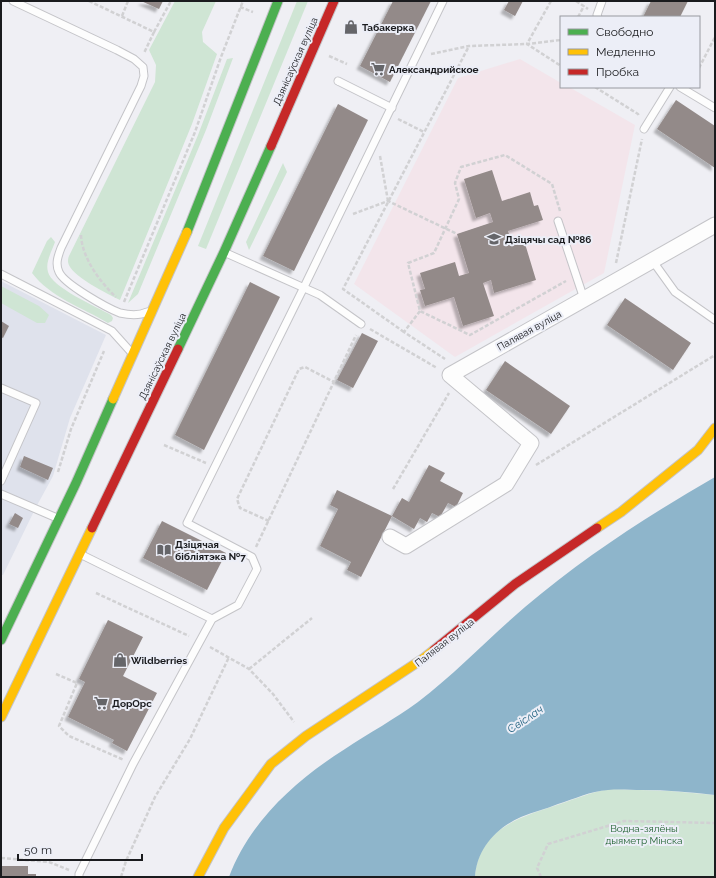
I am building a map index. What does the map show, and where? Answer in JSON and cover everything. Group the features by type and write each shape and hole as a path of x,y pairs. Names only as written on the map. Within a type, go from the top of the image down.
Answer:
{"main road":[{"path":"1,640 59,519 186,235 278,1"},
{"name":"Дзянісаўская вуліца","path":"3,707 80,554 224,252 334,1"},
{"name":"Палявая вуліца","path":"198,877 224,828 271,764 306,736 424,658 515,584 621,512 698,450 715,428"}],"street":[{"name":"Палявая вуліца","path":"458,375 584,299 715,225"},
{"path":"390,537 406,546 506,484 531,443 458,375"}],"lane":[{"path":"13,1 117,50 134,59 143,67 144,76 141,86 61,248 57,265 59,273 77,290 120,312 134,315 143,314 154,308"},
{"path":"79,876 133,764 212,619 238,605 257,569 252,557 187,523 337,220 443,1"},
{"path":"598,16 602,1"},
{"path":"338,81 390,111"},
{"path":"644,129 669,88"},
{"path":"682,88 715,108"},
{"path":"558,221 584,299"},
{"path":"224,252 320,295 361,324"},
{"path":"652,260 675,292 715,320"},
{"path":"1,274 112,331 133,354"},
{"path":"1,388 36,403 1,481"},
{"path":"1,494 59,519"},
{"path":"80,554 212,619"}],"path":[{"path":"89,1 154,32"},
{"path":"122,16 128,1"},
{"path":"149,57 145,51 171,1"},
{"path":"107,295 124,303 195,132 221,57 243,1"},
{"path":"527,44 551,1"},
{"path":"579,16 584,6"},
{"path":"700,66 715,37"},
{"path":"416,57 469,46 527,44 560,40"},
{"path":"527,44 560,65"},
{"path":"393,489 458,375 404,332 343,289 469,46"},
{"path":"597,88 638,114 644,129 615,268 621,278"},
{"path":"390,111 424,132"},
{"path":"377,138 388,201"},
{"path":"420,311 408,263 434,253 459,200 455,183 461,167 505,155 552,184 562,218 558,221"},
{"path":"337,220 388,201 457,234"},
{"path":"77,235 80,229 81,240 87,257 109,290 117,298"},
{"path":"420,311 470,335 576,275"},
{"path":"404,332 420,311"},
{"path":"252,557 361,324 432,366"},
{"path":"57,475 71,429 104,351"},
{"path":"533,468 715,356"},
{"path":"269,521 240,508 237,499 299,369 304,367 334,382"},
{"path":"164,445 215,467"},
{"path":"96,593 200,642 249,669 273,694 306,736"},
{"path":"249,669 312,618"},
{"path":"121,877 126,862 155,797 190,739 229,657"},
{"path":"56,674 77,683 59,726 69,736 133,764"},
{"path":"540,877 537,868 548,844 624,821 715,823"},
{"path":"1,858 49,862 79,876"}],"shaded area":[{"name":"Дзіцячы сад №86","path":"520,59 560,82 560,88 571,88 635,125 604,273 455,357 354,284 458,78"},
{"path":"1,281 106,335 70,418 53,476 3,575 1,575"}],"green space":[{"path":"175,1 216,1 202,32 203,42 217,54 192,124 120,300 82,279 70,267 68,258 155,82 156,65 149,50"},
{"path":"297,1 308,1 206,249 198,246"},
{"path":"233,58 206,130 138,294 128,303 198,135 227,59"},
{"path":"283,163 287,172 249,250 246,242"},
{"path":"51,237 55,242 49,257 47,268 51,278 66,290 111,315 113,318 112,321 108,323 57,295 48,289 32,273 47,241"},
{"path":"1,286 39,306 49,315 45,323 37,323 1,303"},
{"name":"Водна-зялёны дыяметр Мінска","path":"610,789 670,791 715,795 715,877 475,877 478,860 484,847 493,836 504,827 531,814 591,793"}],"water":[{"name":"Свіслач","path":"715,477 715,795 669,791 601,791 521,817 503,828 489,841 479,858 475,877 229,877 249,838 262,820 292,788 309,774 418,702 446,679 525,607 570,571 641,522"}],"building":[{"path":"141,1 163,1 159,9"},
{"path":"393,1 431,1 390,82 360,66"},
{"path":"509,1 523,1 515,16 504,10"},
{"path":"651,1 688,1 680,16 644,16"},
{"path":"676,100 715,126 715,168 657,129"},
{"path":"338,104 368,120 294,271 263,256"},
{"path":"492,170 502,201 530,192 534,206 538,205 543,220 508,231 511,241 523,237 536,280 494,293 491,280 483,283 494,316 463,326 454,297 425,306 420,290 425,289 420,273 455,262 459,276 469,273 457,234 493,222 490,213 476,218 464,179"},
{"path":"250,282 280,297 204,450 175,435"},
{"path":"625,298 691,343 673,370 607,325"},
{"path":"1,321 9,326 3,338 1,337"},
{"path":"362,333 378,341 353,388 337,380"},
{"path":"505,361 570,406 551,434 486,390"},
{"path":"24,456 53,468 48,480 20,467"},
{"path":"429,465 445,473 440,481 463,493 456,507 448,503 440,517 432,513 427,522 420,518 414,529 392,516 402,498 409,502"},
{"path":"337,490 392,516 361,577 347,570 351,562 320,546 338,509 330,505"},
{"path":"15,513 23,518 18,528 9,524"},
{"path":"162,521 226,553 207,590 143,558"},
{"path":"108,620 143,637 123,676 157,693 127,751 112,743 114,740 68,717 85,682 79,679"},
{"path":"1,866 28,866 28,874 36,874 36,877 1,877"}],"traffic: fast":[{"path":"187,232 278,1"},
{"path":"178,349 224,252 271,146"},
{"path":"1,640 76,483 113,399"}],"traffic: slow":[{"path":"113,399 187,232"},
{"path":"597,528 621,512 698,450 715,428"},
{"path":"1,717 92,528"},
{"path":"198,877 224,828 271,764 306,736 434,650"}],"traffic: jam":[{"path":"271,146 334,1"},
{"path":"92,528 178,349"},
{"path":"434,650 515,584 597,528"}],"place":[{"name":"Табакерка","path":"351,27"},
{"name":"Александрийское","path":"378,69"},
{"name":"Дзіцячы сад №86","path":"494,239"},
{"name":"Дзіцячая бібліятэка №7","path":"164,550"},
{"name":"Wildberries","path":"120,660"},
{"name":"ДорОрс","path":"101,703"}]}
